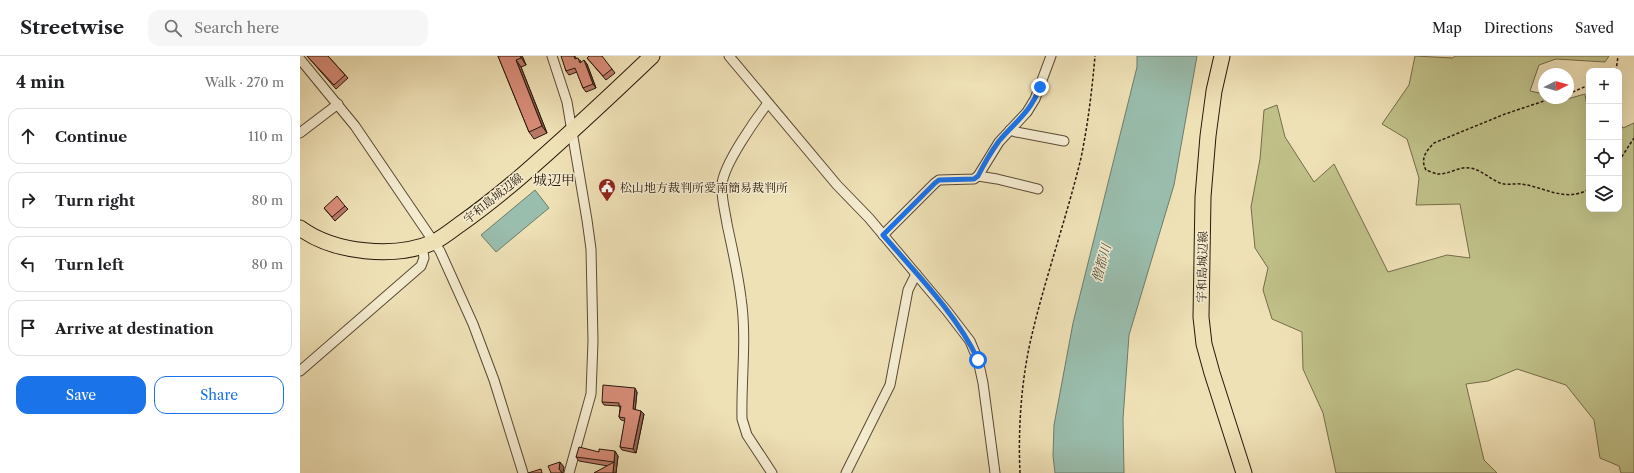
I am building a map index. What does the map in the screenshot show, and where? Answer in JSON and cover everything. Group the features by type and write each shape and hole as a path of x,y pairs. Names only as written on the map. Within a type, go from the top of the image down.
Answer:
{"main road":[{"name":"宇和島城辺線","path":"300,228 326,242 357,251 392,251 428,244 496,198 573,131 652,56"},
{"name":"宇和島城辺線","path":"1222,56 1214,91 1208,136 1203,197 1201,317 1204,344 1244,473"}],"street":[{"path":"552,56 567,102 573,131 591,249 593,341 591,394 569,473"},
{"path":"728,56 837,185 883,235 970,341 978,360 983,383 995,473"},
{"path":"883,235 939,180 974,179 978,176 999,142 1027,112 1035,99 1051,56"},
{"path":"300,59 355,126 428,244 440,251 473,324 494,380 523,473"},
{"path":"768,103 732,158 725,172 722,184 724,210 741,298 743,318 742,420 746,435 772,473"},
{"path":"300,133 338,104"},
{"path":"1010,130 1064,141"},
{"path":"978,176 1038,189"},
{"path":"300,371 420,266 428,244"},
{"path":"846,473 890,385 908,290 916,274"}],"path":[{"path":"1020,473 1019,447 1022,400 1030,344 1080,160 1088,118 1095,56"},
{"path":"1616,68 1618,56"},
{"path":"1574,91 1586,86"},
{"path":"1538,103 1505,114 1434,144 1427,149 1423,165 1426,170 1436,174 1446,173 1459,168 1470,168 1482,172 1502,184 1520,183 1555,193 1569,195 1582,193 1586,191"},
{"path":"1622,156 1634,138"}],"green space":[{"path":"1415,56 1453,58 1455,56 1609,56 1605,62 1556,59 1539,65 1530,91 1538,93 1538,104 1574,104 1574,97 1585,94 1586,212 1622,212 1622,126 1623,128 1634,123 1634,473 1621,473 1619,466 1600,458 1594,420 1566,385 1517,369 1488,381 1466,384 1484,460 1497,473 1336,473 1323,413 1303,369 1302,332 1272,319 1263,290 1268,268 1255,248 1251,207 1260,159 1264,110 1277,105 1285,137 1314,182 1334,164 1388,272 1447,255 1470,258 1460,204 1416,205 1419,178 1407,139 1382,124 1409,85"}],"water":[{"name":"僧都川","path":"1137,56 1197,56 1174,185 1129,335 1123,419 1124,473 1055,473 1053,456 1054,425 1073,323 1137,67"},
{"path":"535,190 549,208 496,252 481,235"}],"building":[{"path":"307,56 328,56 345,75 334,85"},
{"path":"498,56 520,56 521,58 516,60 542,126 529,132"},
{"path":"561,56 574,56 575,59 578,58 580,63 584,60 593,84 583,88 575,68 566,71"},
{"path":"589,56 602,56 612,69 603,76 587,58"},
{"path":"337,196 345,206 332,217 324,208"},
{"path":"603,385 635,388 633,409 641,411 633,449 620,447 625,418 619,417 621,406 619,406 619,403 602,402"},
{"path":"579,447 599,452 599,449 615,451 614,462 576,457"},
{"path":"560,462 559,469 562,473 551,473 548,466"},
{"path":"614,462 613,473 594,473"},
{"path":"541,469 542,473 528,473"}],"place":[{"name":"松山地方裁判所愛南簡易裁判所","path":"607,202"}],"district":[{"name":"城辺甲","path":"554,180"}],"route":[{"path":"978,360 970,341 947,311 883,235 939,180 974,179 978,176 999,142 1027,112 1040,87"}]}
